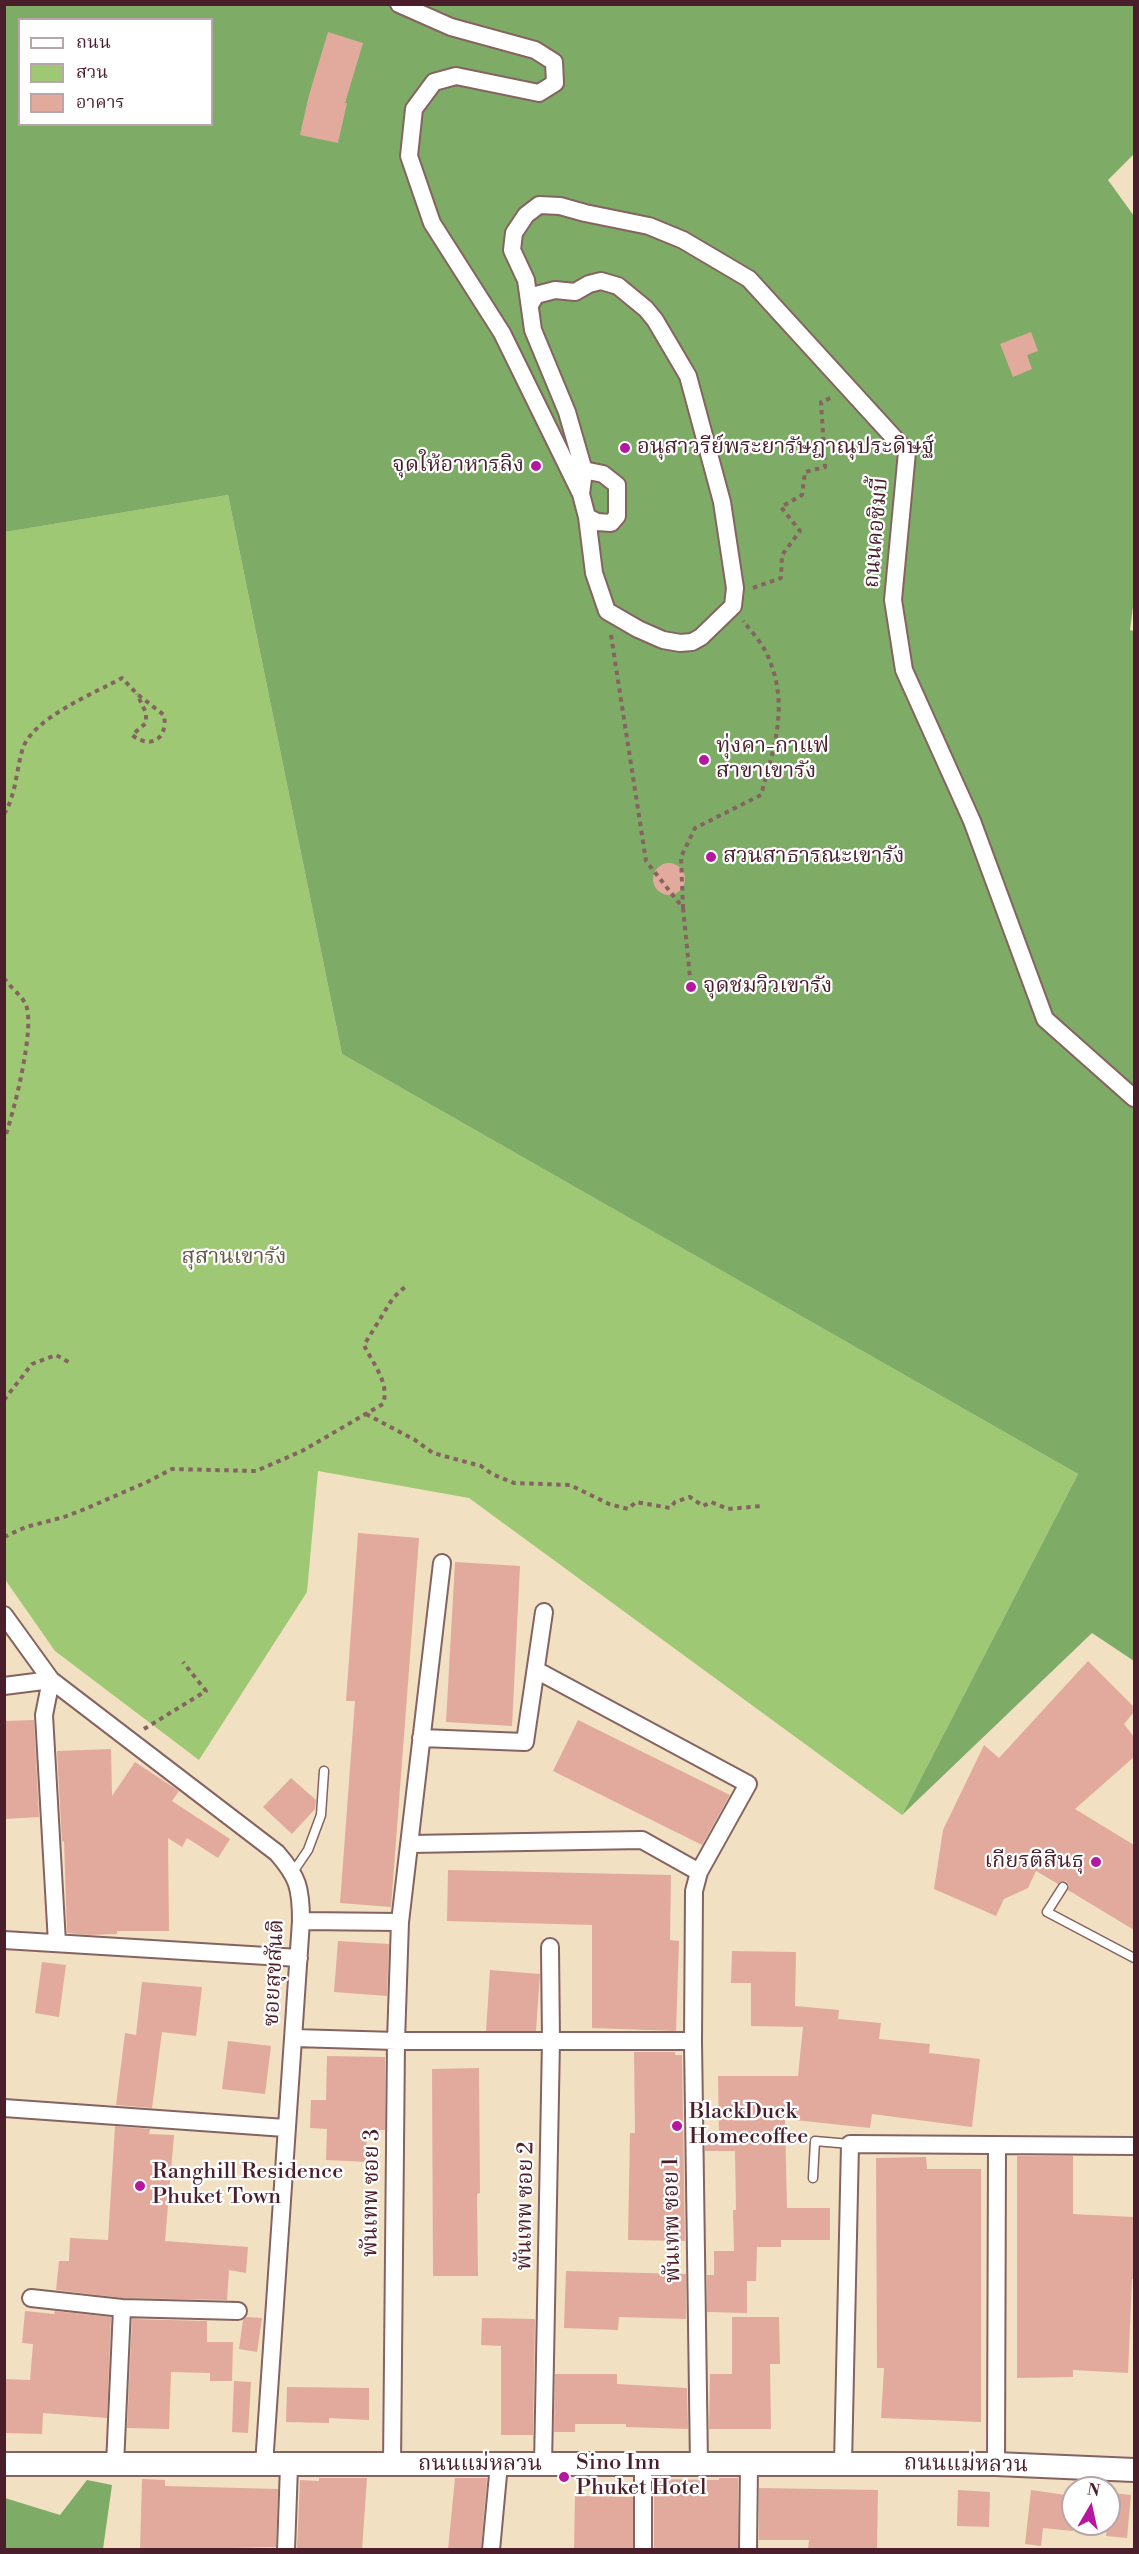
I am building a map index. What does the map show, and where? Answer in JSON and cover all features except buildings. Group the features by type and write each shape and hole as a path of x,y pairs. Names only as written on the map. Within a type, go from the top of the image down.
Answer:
{"main road":[{"name":"ถนนแม่หลวน","path":"4,2464 749,2466 996,2464 1134,2470"}],"street":[{"path":"399,4 451,27 535,50 554,62 555,83 539,93 456,76 434,82 414,109 409,156 432,223 502,333 576,469"},
{"name":"ถนนคอซิมบี้","path":"526,280 512,250 514,233 526,215 539,205 560,206 649,226 683,240 749,279 907,452 893,600 904,670 972,821 1045,1019 1134,1098"},
{"path":"526,280 555,290 575,292 589,284 601,281 618,286 646,309 655,320 688,376 722,502 735,588 733,606 701,637 692,642 680,643 663,640 607,611 594,573 587,517 576,469 567,412 533,330 526,280"},
{"path":"530,305 536,295 555,290"},
{"path":"576,469 603,474 617,485 619,501 617,516 611,523 597,522 587,517"},
{"name":"พันเทพ ซอย 3","path":"392,2465 396,2041 400,1922 442,1563"},
{"path":"421,1738 525,1742 544,1612"},
{"name":"ซอยสุขสันติ","path":"4,1615 51,1680 277,1853 293,1872 301,1899 301,1921 294,2038 285,2128 264,2465"},
{"name":"พันเทพ ซอย 1","path":"536,1670 748,1784 699,1872 694,1891 693,2041 699,2465"},
{"path":"4,1686 51,1680 44,1715 57,1943"},
{"path":"410,1844 642,1840 699,1872"},
{"path":"301,1921 400,1922"},
{"path":"4,1940 298,1958"},
{"name":"พันเทพ ซอย 2","path":"543,2465 551,2041 550,1947"},
{"path":"294,2038 396,2041 693,2041"},
{"path":"4,2108 285,2128"},
{"path":"843,2464 850,2144 1134,2146"},
{"path":"996,2464 997,2145"},
{"path":"31,2298 122,2308 238,2311"},
{"path":"115,2464 122,2308"},
{"path":"491,2550 499,2464"},
{"path":"643,2465 643,2550"},
{"path":"286,2550 289,2466"},
{"path":"748,2550 749,2466"}],"lane":[{"path":"293,1872 308,1850 321,1815 324,1771"},
{"path":"1063,1887 1047,1912 1134,1958"},
{"path":"813,2178 815,2141 850,2144"}],"path":[{"path":"751,588 781,578 782,555 800,531 781,507 802,495 805,472 825,467 822,402 850,389"},
{"path":"691,987 683,908 681,857 695,828 761,795 776,739 780,699 769,658 733,606"},
{"path":"607,611 646,861 683,908"},
{"path":"4,814 10,804 22,749 34,730 55,715 122,678 137,694 164,715 163,735 152,741 141,742 132,735 146,723 146,712 137,694"},
{"path":"4,978 26,1004 28,1027 22,1068 4,1140"},
{"path":"4,1537 26,1527 85,1509 172,1469 256,1471 302,1451 383,1404 387,1394 382,1378 364,1345 393,1298 407,1285"},
{"path":"4,1400 32,1364 57,1355 72,1364"},
{"path":"365,1413 399,1431 433,1454 481,1466 492,1474 514,1483 570,1485 609,1504 628,1509 636,1502 670,1508 675,1502 690,1497 703,1506 711,1502 728,1509 762,1506"},
{"path":"128,1739 206,1690 183,1662"}],"green space":[{"path":"5,5 1134,5 1134,154 1108,180 1134,216 1134,599 1130,630 1134,631 1134,1661 1092,1633 902,1815 1078,1474 342,1054 228,495 5,532"},
{"name":"สุสานเขารัง","path":"228,495 342,1054 1078,1474 902,1815 469,1498 318,1471 307,1592 199,1760 55,1651 4,1578 4,532"},
{"path":"87,2480 112,2485 103,2549 5,2549 5,2498 60,2515"}],"place":[{"name":"อนุสาวรีย์พระยารัษฎาณุประดิษฐ์","path":"625,448"},
{"name":"จุดให้อาหารลิง","path":"536,466"},
{"name":"ทุ่งคา-กาแฟ สาขาเขารัง","path":"704,760"},
{"name":"สวนสาธารณะเขารัง","path":"711,857"},
{"name":"จุดชมวิวเขารัง","path":"691,987"},
{"name":"เกียรติสินธุ","path":"1096,1862"},
{"name":"BlackDuck Homecoffee","path":"677,2126"},
{"name":"Ranghill Residence Phuket Town","path":"140,2186"},
{"name":"Sino Inn Phuket Hotel","path":"564,2477"}]}
